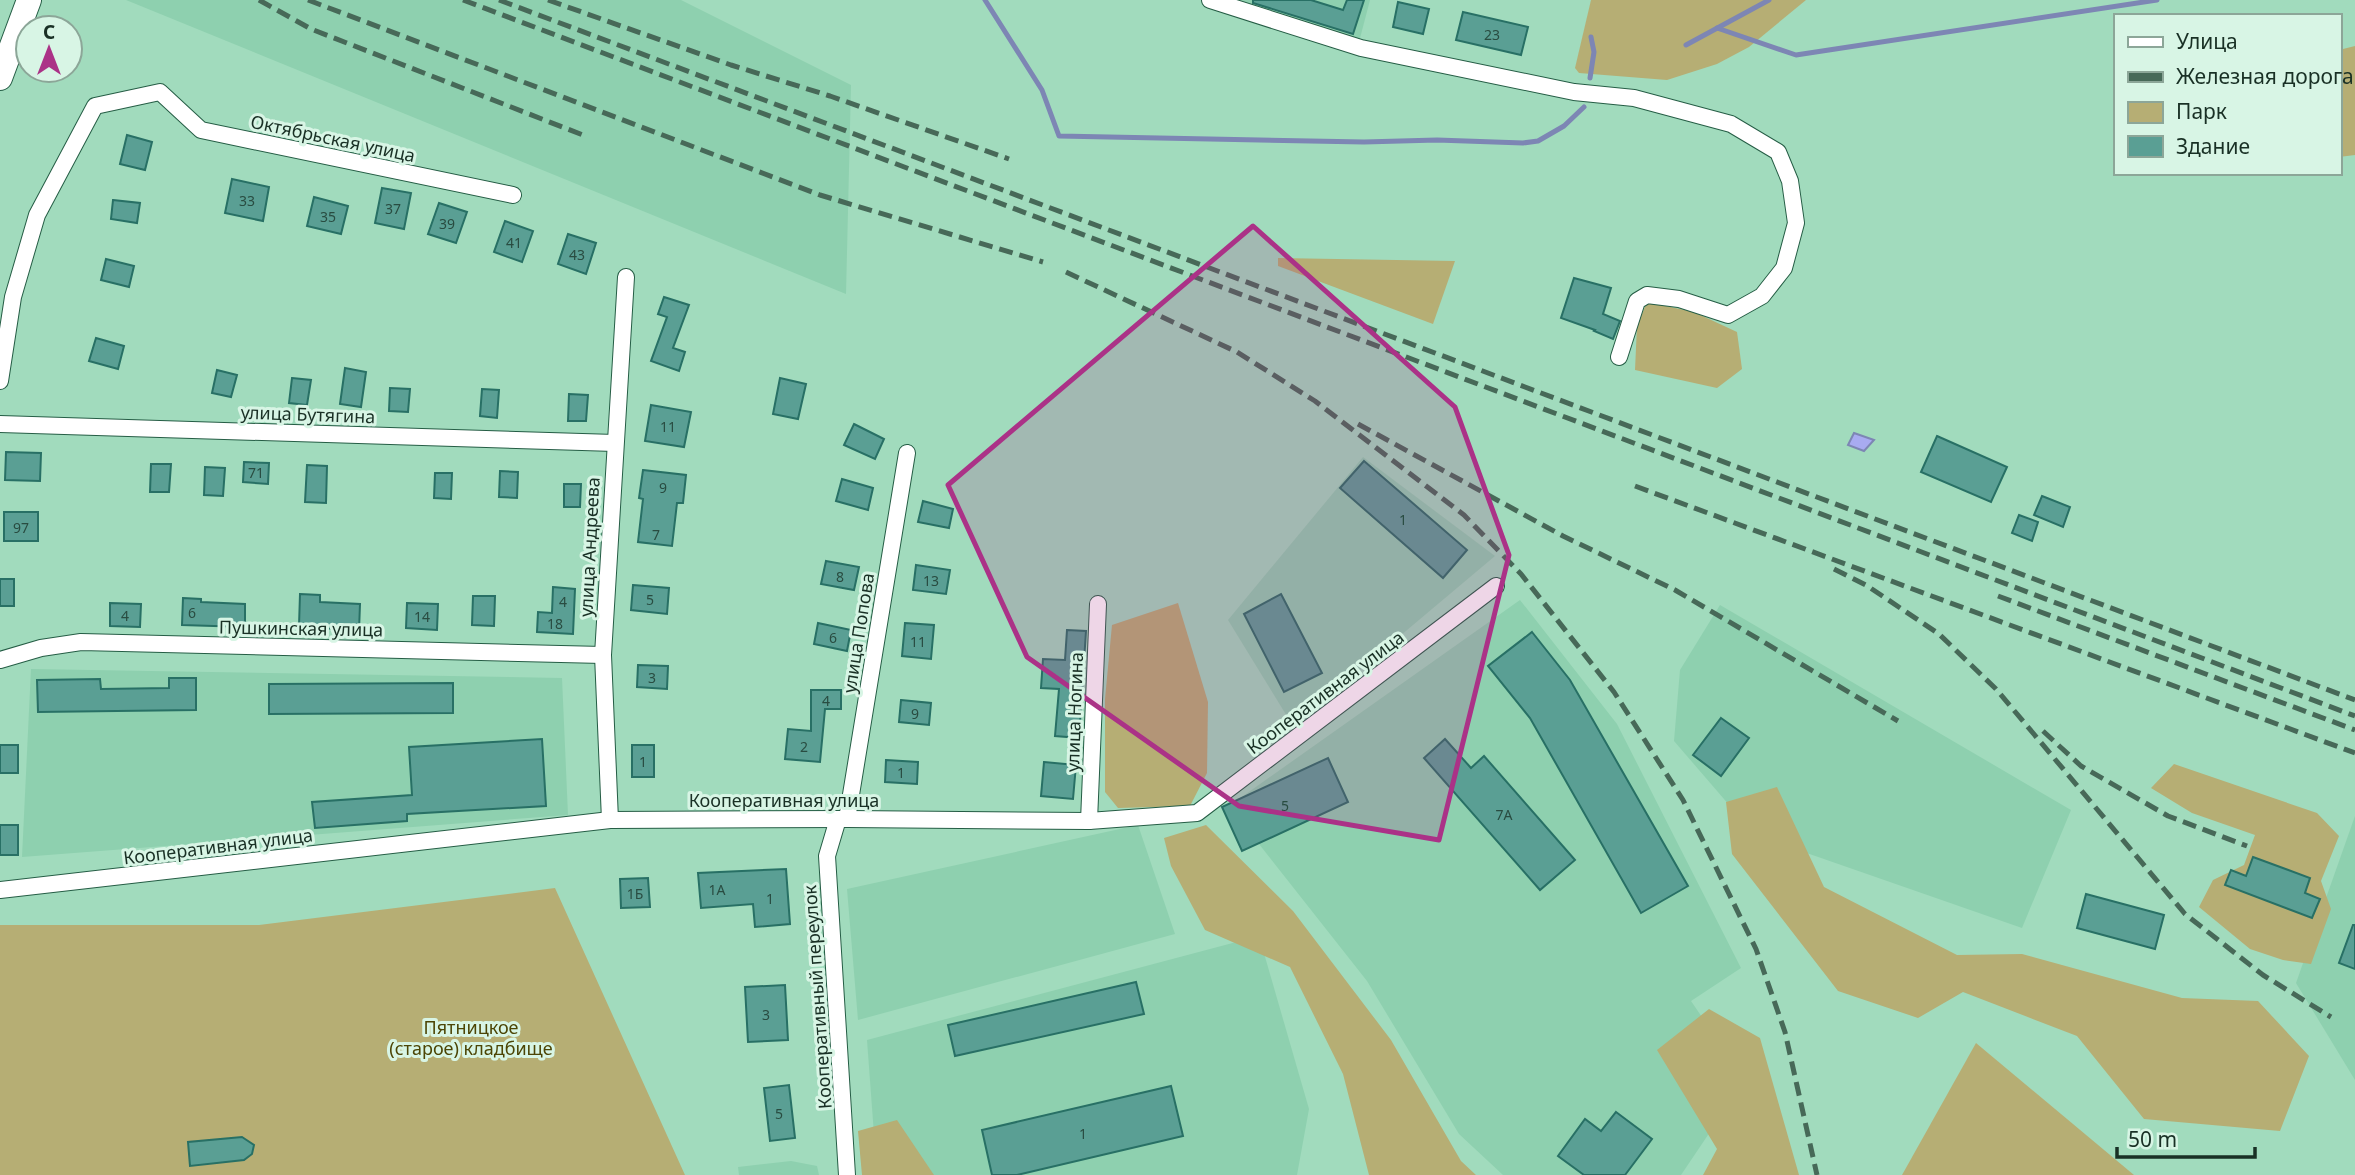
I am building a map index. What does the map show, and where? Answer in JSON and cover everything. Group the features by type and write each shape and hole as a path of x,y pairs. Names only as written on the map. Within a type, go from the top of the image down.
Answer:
{"main road":[{"path":"0,78 29,0"}],"street":[{"path":"1210,0 1361,48 1574,92 1634,98 1731,124 1778,152 1790,181 1796,223 1784,268 1762,296 1728,315 1679,299 1647,295 1637,301 1619,357"},
{"name":"Октябрьская улица","path":"0,381 13,297 37,215 95,106 160,92 201,130 513,195"},
{"name":"улица Андреева","path":"610,820 603,655 626,277"},
{"name":"улица Бутягина","path":"0,424 615,443"},
{"name":"улица Попова","path":"842,819 907,453"},
{"name":"Кооперативная улица","path":"0,890 610,820 1089,821 1197,813 1496,586"},
{"name":"улица Ногина","path":"1089,821 1098,604"},
{"name":"Пушкинская улица","path":"0,660 41,648 81,642 603,655"},
{"name":"Кооперативный переулок","path":"842,819 827,856 847,1175"}],"highlighted area":[{"path":"1253,226 1455,407 1509,555 1439,840 1239,806 1027,657 948,485"}],"shaded area":[{"path":"126,0 681,0 851,85 846,294"},
{"path":"1228,0 1370,0 1359,42"},
{"path":"1363,457 1495,556 1293,726 1228,620"},
{"path":"1520,600 1617,724 1741,968 1691,1001 1745,1080 1681,1175 1503,1175 1459,1134 1367,981 1229,806"},
{"path":"1720,605 2071,810 2022,928 1755,835 1674,741 1680,670"},
{"path":"31,669 562,678 568,815 22,857"},
{"path":"2355,816 2355,1080 2296,983"},
{"path":"1138,825 1175,934 858,1020 847,889"},
{"path":"1259,936 1309,1109 1297,1175 877,1175 867,1040"},
{"path":"791,1161 817,1166 819,1175 739,1175 738,1167"}],"green space":[{"path":"1591,0 1806,0 1749,47 1717,64 1667,80 1579,73 1575,68"},
{"path":"2355,46 2355,155 2341,157 2341,50"},
{"path":"1278,258 1455,261 1433,324 1278,266"},
{"path":"1647,302 1694,312 1737,332 1742,369 1717,388 1635,370 1637,326"},
{"path":"1178,603 1208,702 1207,773 1190,806 1118,808 1105,792 1105,699 1112,625"},
{"path":"2174,764 2317,813 2339,836 2321,881 2331,909 2311,964 2283,960 2250,949 2199,907 2213,880 2244,865 2255,835 2192,813 2151,788"},
{"path":"1777,787 1824,887 1957,955 2022,954 2182,998 2258,1001 2309,1056 2280,1131 2144,1119 2077,1036 1963,992 1918,1018 1838,991 1732,854 1726,802"},
{"path":"1206,825 1293,911 1391,1040 1461,1161 1476,1175 1369,1175 1343,1074 1290,967 1205,930 1171,866 1164,838"},
{"name":"Пятницкое (старое) кладбище","path":"555,888 685,1175 0,1175 0,925 259,925"},
{"path":"1709,1009 1760,1038 1799,1175 1703,1175 1717,1149 1657,1050"},
{"path":"1976,1043 2134,1175 1902,1175"},
{"path":"897,1120 934,1175 862,1175 858,1131"}],"water":[{"path":"1854,433 1874,440 1864,451 1848,445"}],"building":[{"path":"1253,0 1311,0 1343,10 1347,0 1364,0 1353,34 1253,3"},
{"path":"1398,2 1429,9 1423,34 1393,27"},
{"path":"1463,12 1528,27 1521,55 1456,40"},
{"path":"127,135 152,142 145,170 120,164"},
{"path":"232,179 269,187 263,221 225,213"},
{"path":"382,188 411,193 404,229 375,223"},
{"path":"314,197 348,206 341,234 307,226"},
{"path":"113,200 140,203 137,223 111,219"},
{"path":"439,203 467,212 456,243 428,234"},
{"path":"505,221 533,231 522,262 494,252"},
{"path":"568,234 596,243 586,274 558,264"},
{"path":"106,259 134,266 129,287 101,280"},
{"path":"1574,278 1611,288 1603,314 1620,321 1613,339 1561,318"},
{"path":"664,297 689,305 673,348 685,352 679,371 651,361 667,317 658,314"},
{"path":"96,338 124,346 118,369 89,361"},
{"path":"345,368 366,372 361,407 340,404"},
{"path":"217,370 237,375 231,397 212,393"},
{"path":"292,378 311,380 307,405 289,403"},
{"path":"780,378 806,384 798,419 773,414"},
{"path":"390,388 410,389 408,412 389,411"},
{"path":"482,389 499,390 497,418 480,416"},
{"path":"569,394 588,395 586,421 568,421"},
{"path":"651,405 691,412 684,447 645,441"},
{"path":"854,424 884,439 875,459 844,445"},
{"path":"1937,436 2007,467 1991,502 1921,472"},
{"path":"6,452 41,453 40,481 5,480"},
{"path":"1364,461 1467,550 1443,578 1340,488"},
{"path":"244,462 269,463 268,484 243,482"},
{"path":"151,464 171,464 169,492 150,492"},
{"path":"307,465 327,466 326,503 305,502"},
{"path":"205,467 225,468 223,496 204,495"},
{"path":"643,470 686,475 683,503 677,503 672,546 638,542"},
{"path":"500,471 518,472 517,498 499,497"},
{"path":"435,473 452,473 451,499 434,498"},
{"path":"842,479 873,488 868,510 836,501"},
{"path":"564,484 581,484 580,507 564,507"},
{"path":"2042,496 2070,507 2063,527 2034,515"},
{"path":"923,501 953,509 949,528 918,522"},
{"path":"4,512 38,512 38,541 4,541"},
{"path":"2019,515 2038,522 2032,541 2012,533"},
{"path":"826,561 859,567 854,590 821,584"},
{"path":"916,565 950,570 946,594 913,590"},
{"path":"0,579 14,579 14,606 0,606"},
{"path":"633,585 669,588 667,614 631,610"},
{"path":"553,587 575,589 573,634 537,632 538,612 552,613"},
{"path":"300,594 320,595 320,602 360,604 359,631 299,626"},
{"path":"1281,594 1322,673 1284,692 1244,614"},
{"path":"473,596 495,596 494,626 472,625"},
{"path":"183,598 201,599 201,602 245,604 245,627 182,625"},
{"path":"110,603 141,604 140,627 110,626"},
{"path":"407,603 438,604 437,630 406,628"},
{"path":"818,623 851,630 847,651 814,644"},
{"path":"905,623 934,625 931,659 902,656"},
{"path":"1067,630 1086,631 1079,738 1055,736 1059,689 1041,688 1043,659 1065,660"},
{"path":"1532,632 1570,680 1688,886 1641,913 1530,718 1488,666"},
{"path":"638,665 668,666 667,689 637,687"},
{"path":"169,678 196,678 196,710 38,712 37,680 100,679 101,689 169,688"},
{"path":"453,683 453,713 269,714 269,684"},
{"path":"811,690 841,690 841,709 825,709 820,762 785,759 788,729 811,731"},
{"path":"901,700 931,703 929,725 899,722"},
{"path":"1721,718 1749,738 1721,776 1693,755"},
{"path":"542,739 546,806 407,814 407,821 315,828 312,802 412,795 409,747"},
{"path":"1445,739 1471,768 1484,756 1575,860 1540,890 1424,758"},
{"path":"0,745 18,745 18,773 0,773"},
{"path":"632,745 654,745 654,777 632,777"},
{"path":"1328,758 1348,802 1242,851 1222,807"},
{"path":"886,760 918,762 917,784 885,782"},
{"path":"1044,762 1076,765 1073,799 1041,796"},
{"path":"0,825 18,825 18,855 0,855"},
{"path":"2253,857 2310,878 2305,893 2320,899 2312,918 2225,885 2231,870 2246,876"},
{"path":"786,869 790,924 755,927 753,904 701,908 698,873"},
{"path":"648,878 650,907 621,908 620,879"},
{"path":"2086,894 2164,915 2155,949 2077,928"},
{"path":"2355,925 2355,969 2339,963"},
{"path":"1136,982 1144,1014 955,1056 948,1025"},
{"path":"785,985 788,1040 748,1042 745,987"},
{"path":"789,1085 795,1138 770,1141 764,1088"},
{"path":"1171,1086 1183,1136 1017,1175 992,1175 982,1130"},
{"path":"1616,1112 1652,1139 1625,1175 1584,1175 1558,1156 1585,1119 1601,1131"},
{"path":"242,1137 254,1145 252,1154 244,1160 190,1166 188,1142"}],"waterway":[{"path":"985,0 1042,90 1059,136 1523,143 1538,141 1564,126 1584,107"},
{"path":"1686,45 1769,0"},
{"path":"1717,28 1796,55 2157,0"},
{"path":"1590,78 1594,52 1591,37"}],"railway":[{"path":"259,0 311,29 588,137"},
{"path":"308,0 820,195 1043,262"},
{"path":"463,0 2355,716"},
{"path":"499,0 2355,700"},
{"path":"548,0 1009,159"},
{"path":"1066,272 1237,352 1315,401 1464,515 1521,574 1614,692 1683,800 1756,949 1785,1032 1817,1175"},
{"path":"1358,424 1563,536 1675,590 1898,721"},
{"path":"1635,486 2355,753"},
{"path":"1834,569 1866,585 1939,634 1996,689 2185,914 2263,975 2331,1017"},
{"path":"1998,596 2355,730"},
{"path":"2043,731 2081,766 2168,816 2247,846"}]}
